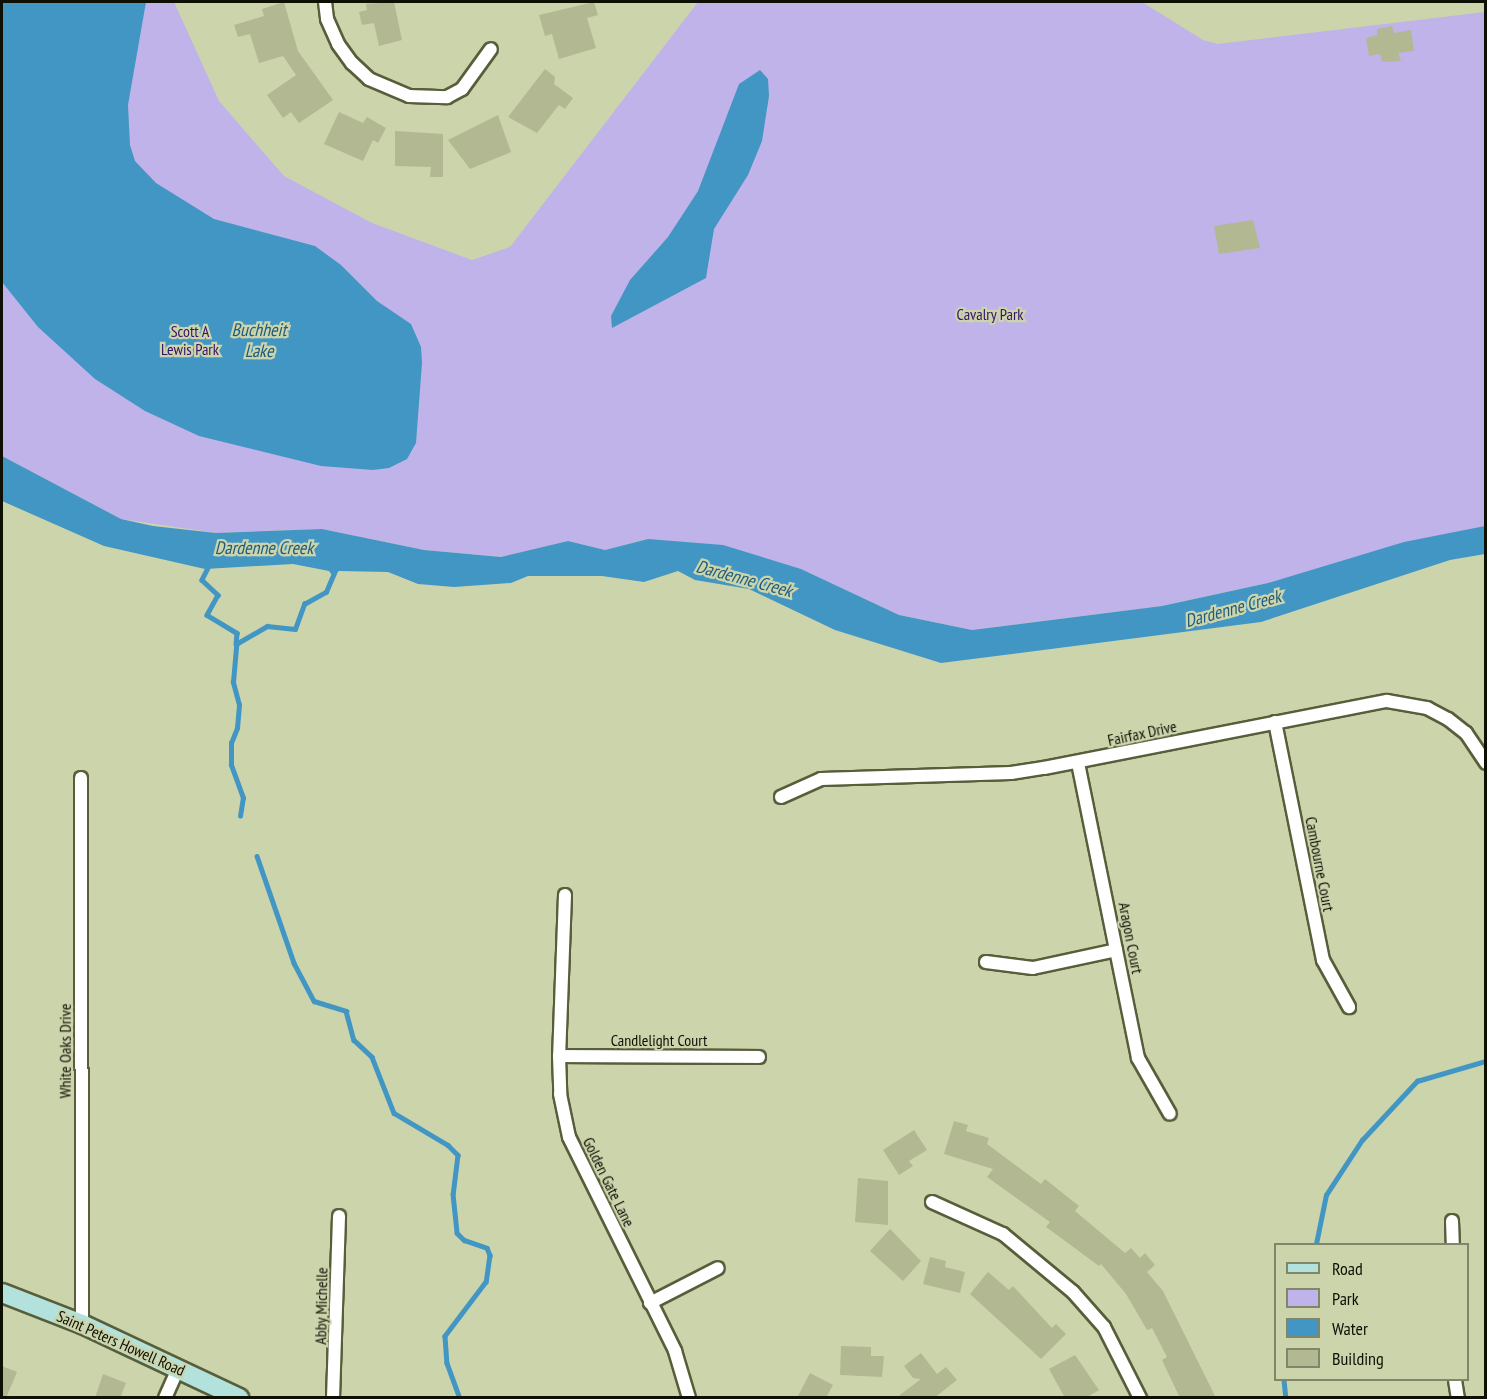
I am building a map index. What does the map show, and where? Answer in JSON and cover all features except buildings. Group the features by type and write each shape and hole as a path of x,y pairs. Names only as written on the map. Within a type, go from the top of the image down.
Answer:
{"main road":[{"name":"Saint Peters Howell Road","path":"2,1293 82,1324 239,1398"}],"street":[{"path":"325,2 330,28 352,63 369,79 409,96 447,97 462,89 491,49"},
{"name":"Fairfax Drive","path":"781,797 821,779 1011,773 1078,763 1375,702 1407,703 1448,719 1466,733 1485,763"},
{"name":"Cambourne Court","path":"1275,722 1323,960 1349,1007"},
{"name":"Aragon Court","path":"1078,763 1138,1058 1170,1114"},
{"name":"White Oaks Drive","path":"81,778 82,1324"},
{"name":"Golden Gate Lane","path":"565,895 559,1056 560,1094 574,1152 678,1359 689,1398"},
{"path":"986,962 1033,968 1116,950"},
{"name":"Candlelight Court","path":"559,1056 759,1057"},
{"path":"932,1202 1003,1234 1073,1292 1104,1327 1140,1398"},
{"name":"Abby Michelle","path":"333,1398 339,1216"},
{"path":"1452,1221 1453,1243"},
{"path":"650,1303 718,1268"},
{"path":"165,1398 178,1369"},
{"path":"1455,1381 1458,1398"}],"green space":[{"name":"Cavalry Park","path":"2,2 174,2 219,101 284,176 372,223 472,260 510,247 698,2 1142,2 1203,40 1218,44 1485,12 1485,526 1268,583 1162,606 972,630 899,615 801,569 648,539 605,550 568,541 501,557 424,550 322,529 216,533 121,519 2,456"}],"water":[{"name":"Buchheit Lake","path":"2,2 146,2 128,105 130,145 135,161 156,183 214,219 315,246 341,265 377,301 411,324 421,347 422,363 416,443 407,459 389,468 373,470 321,466 199,436 145,411 95,379 38,327 2,282"},
{"path":"760,70 768,79 769,96 762,141 748,175 714,229 706,278 612,328 611,316 630,280 668,237 698,191 739,84"},
{"name":"Dardenne Creek","path":"2,456 121,519 153,526 216,533 322,529 424,550 501,557 568,541 605,550 648,539 723,545 801,569 899,615 972,630 1162,606 1268,583 1404,542 1485,526 1485,554 1450,560 1261,622 941,663 835,630 749,589 695,580 678,571 644,582 602,576 528,576 511,583 454,587 418,584 388,572 339,571 332,575 329,571 293,564 205,569 104,546 2,501"}],"waterway":[{"name":"Dardenne Creek","path":"210,564 202,580 218,595 207,615 237,633 236,644"},
{"path":"240,816 243,798 231,765 231,743 237,728 239,705 233,682 236,644 267,626 295,629 304,604 326,592 335,571"},
{"path":"257,856 294,963 314,1001 346,1011 354,1040 372,1057 394,1113 448,1145 458,1155 453,1194 457,1233 464,1240 487,1248 490,1255 486,1282 445,1336 447,1363 460,1398"},
{"path":"1316,1243 1326,1195 1362,1140 1417,1081 1486,1061"},
{"path":"1284,1381 1286,1398"}],"park label":[{"name":"Scott A Lewis Park","path":"190,340"}]}
